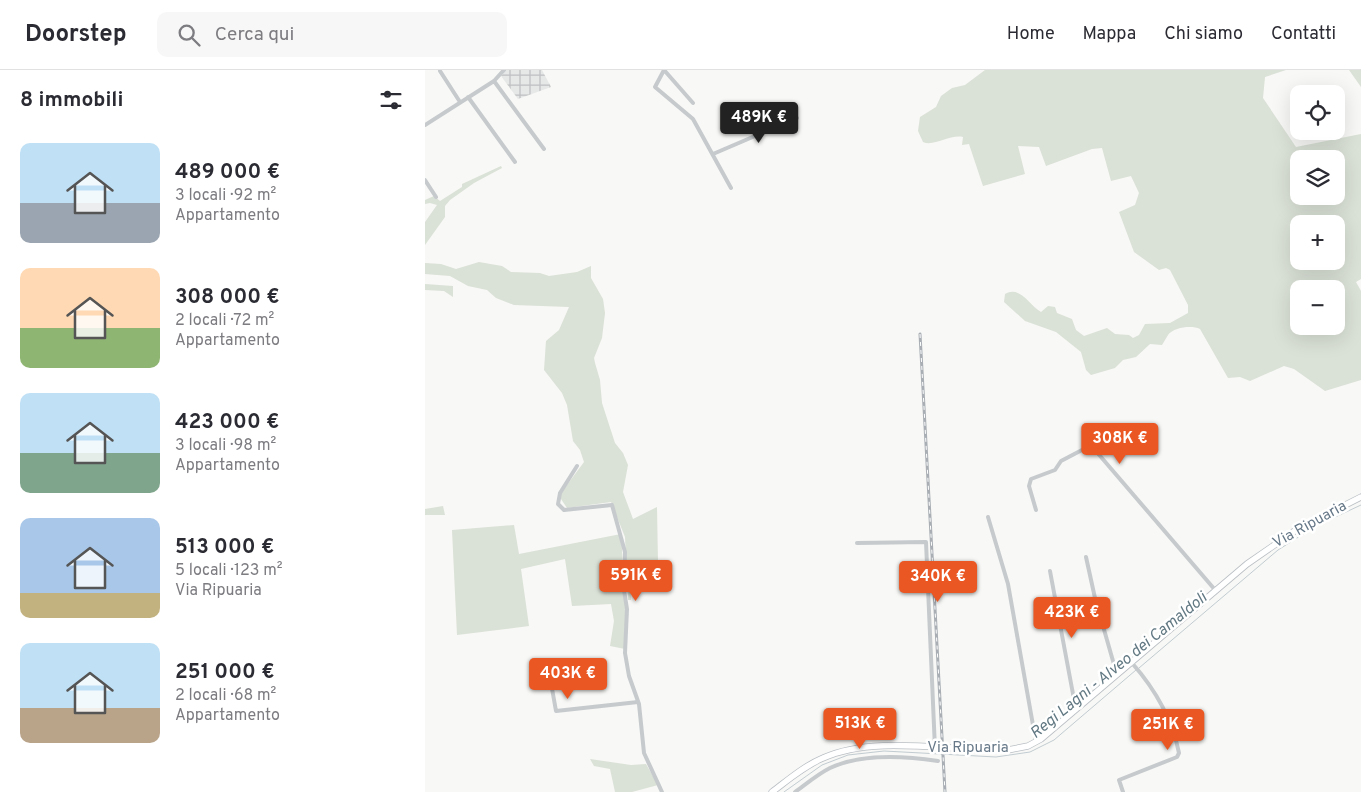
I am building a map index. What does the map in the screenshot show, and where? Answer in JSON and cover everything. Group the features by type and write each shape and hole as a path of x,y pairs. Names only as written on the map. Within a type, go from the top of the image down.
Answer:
{"street":[{"path":"425,125 493,81 504,70"},
{"path":"693,102 664,70 655,87 693,119 731,188"},
{"path":"441,71 460,102"},
{"path":"493,81 545,149"},
{"path":"468,98 515,162"},
{"path":"713,154 797,118"},
{"path":"425,180 436,197"},
{"path":"1036,510 1029,486 1031,479 1055,470 1061,461 1082,450 1095,450 1216,591"},
{"path":"577,466 559,493 558,504 564,510 612,505 625,552 624,590 627,609 625,653 629,676 638,702 644,753 662,792"},
{"name":"Via Ripuaria","path":"772,792 816,761 845,750 869,746 1008,750 1037,742 1053,731 1270,547 1304,526 1361,497"},
{"path":"988,517 1008,584 1037,742"},
{"path":"857,543 926,542 935,749"},
{"path":"1086,557 1095,598 1117,675"},
{"path":"1050,571 1076,710"},
{"path":"1123,792 1119,780 1164,763 1177,757 1179,753 1167,713 1133,664"},
{"path":"535,668 548,666 556,711 638,702"},
{"path":"795,792 823,772 849,761 879,757 938,761"}],"shaded area":[{"path":"506,70 542,70 551,87 518,99 501,76"},
{"path":"985,70 1286,70 1265,77 1263,98 1296,147 1331,140 1345,140 1345,137 1361,134 1361,279 1356,282 1361,291 1361,380 1325,391 1294,369 1284,366 1250,381 1240,377 1228,378 1200,329 1188,327 1171,332 1162,345 1150,344 1136,357 1123,360 1115,368 1091,375 1086,370 1081,352 1056,332 1025,321 1004,302 1005,294 1015,292 1020,294 1041,312 1048,306 1055,307 1057,313 1072,319 1076,330 1084,336 1107,328 1115,334 1129,335 1133,338 1139,335 1145,324 1170,323 1188,313 1188,305 1170,270 1166,268 1159,270 1134,252 1119,212 1135,205 1139,193 1131,176 1111,181 1102,148 1092,149 1046,166 1039,147 1018,146 1025,174 983,186 969,144 962,145 963,137 953,137 927,143 923,142 918,131 920,117 936,107 941,96 952,88 965,85"},
{"path":"1349,70 1361,70 1361,87"},
{"path":"501,166 502,168 474,183 450,200 445,206 445,217 425,245 425,222 437,205 425,204 425,200 434,196 440,201 462,187 462,184"},
{"path":"479,262 502,266 511,272 540,273 549,276 577,272 591,266 591,278 603,299 605,313 602,338 594,358 600,380 602,403 615,443 623,453 628,465 623,492 633,519 657,507 658,564 646,575 630,580 631,600 628,600 625,537 611,502 567,508 561,499 561,493 584,462 580,450 573,441 567,405 562,393 544,370 546,341 559,330 569,307 514,305 496,298 487,290 468,286 450,276 425,274 425,263 441,264 456,269"},
{"path":"425,284 453,286 453,297 444,291 425,290"},
{"path":"443,506 445,515 425,515 425,509"},
{"path":"514,525 519,554 621,534 626,614 625,649 610,646 614,621 611,604 572,606 565,559 521,569 529,626 457,635 452,530"},
{"path":"590,759 631,765 646,764 658,785 632,792 615,792 610,769 594,766"}],"waterway":[{"name":"Regi Lagni - Alveo dei Camaldoli","path":"1139,668 1278,550 1316,526 1361,505"},
{"name":"Regi Lagni - Alveo dei Camaldoli","path":"784,792 822,765 848,755 884,751 996,757 1030,752 1054,740 1136,670"}],"railway":[{"path":"920,334 945,792"}]}
